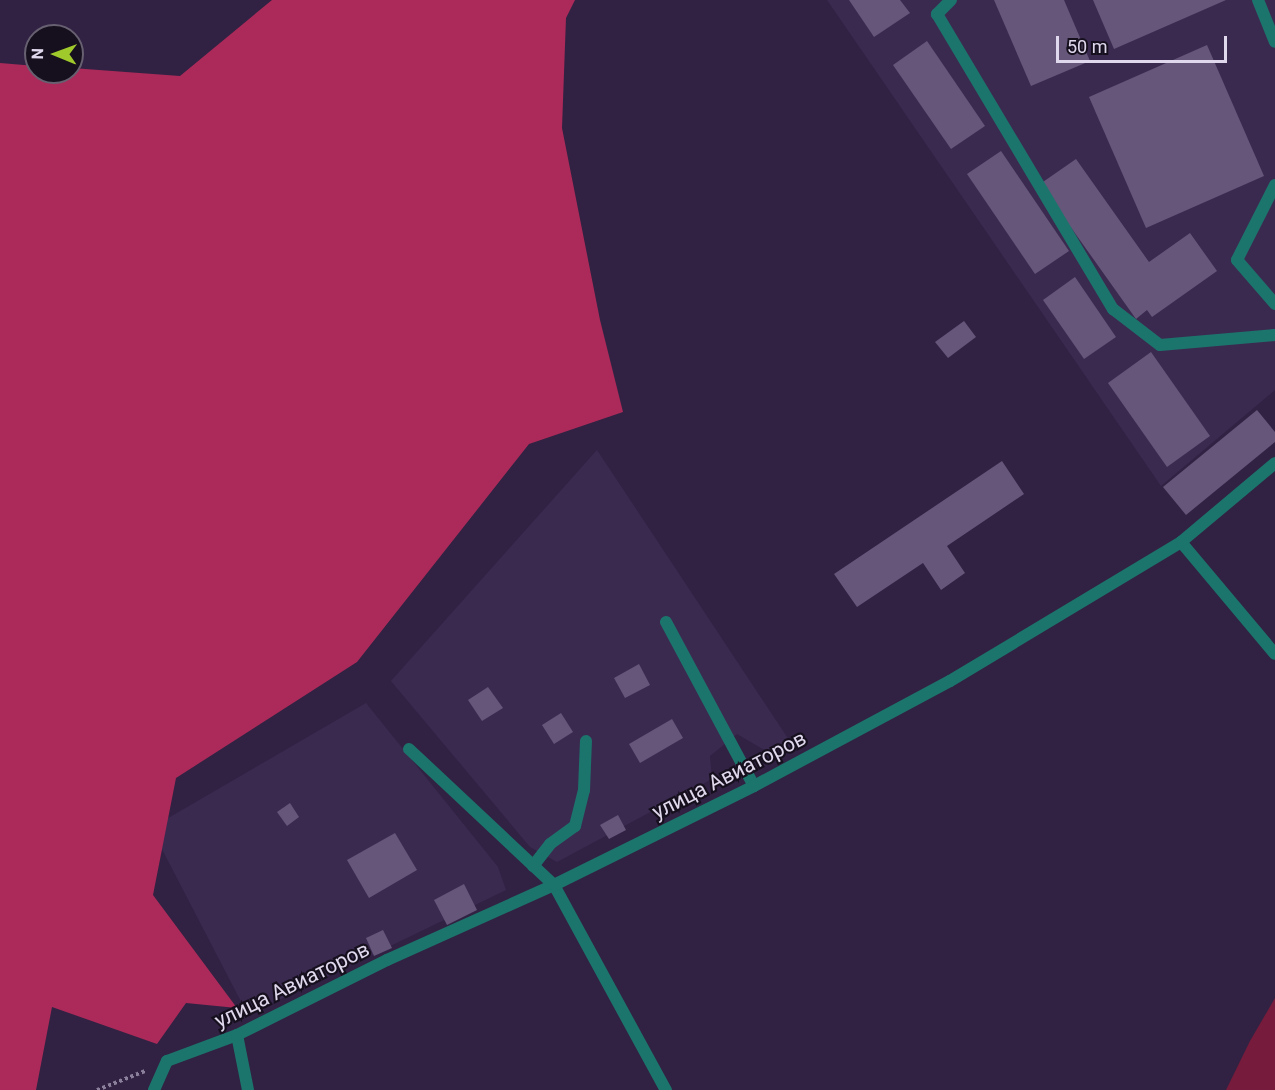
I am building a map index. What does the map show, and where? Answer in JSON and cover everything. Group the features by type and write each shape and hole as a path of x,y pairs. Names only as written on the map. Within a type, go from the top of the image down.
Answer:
{"street":[{"path":"951,0 937,14 1113,309 1160,345 1275,335"},
{"path":"1258,0 1275,42"},
{"path":"1275,185 1236,260 1275,304"},
{"name":"улица Авиаторов","path":"167,1062 237,1035 387,960 554,885 754,786 950,681 1181,542 1275,463"},
{"path":"1181,542 1275,654"},
{"path":"666,622 754,786"},
{"path":"533,866 550,844 575,826 584,790 586,741"},
{"path":"409,750 554,885 666,1090"},
{"path":"237,1035 248,1090"},
{"path":"154,1090 167,1062"}],"path":[{"path":"97,1090 167,1062"}],"shaded area":[{"path":"272,0 575,0 566,18 562,128 600,320 623,412 529,444 357,662 176,778 153,895 237,1008 186,1003 157,1044 52,1007 36,1090 0,1090 0,63 24,65 24,84 84,84 84,69 180,76"},
{"path":"827,0 1275,0 1275,390 1161,486"},
{"path":"597,450 791,743 768,752 737,734 710,756 712,779 557,862 530,847 391,681"},
{"path":"366,703 498,867 506,890 248,1015 151,828"},
{"path":"1275,998 1275,1090 1226,1090 1250,1041"}],"building":[{"path":"849,0 900,0 910,13 874,37"},
{"path":"994,0 1064,0 1090,61 1031,86"},
{"path":"1093,0 1226,0 1114,49"},
{"path":"927,41 985,126 951,149 893,65"},
{"path":"1207,45 1264,176 1146,228 1089,97"},
{"path":"1001,151 1069,251 1035,274 967,174"},
{"path":"1076,159 1149,262 1190,233 1217,271 1152,317 1147,310 1136,319 1040,184"},
{"path":"1075,277 1116,337 1084,359 1043,300"},
{"path":"964,321 976,337 948,358 935,342"},
{"path":"1151,352 1210,436 1167,467 1108,383"},
{"path":"1257,410 1275,432 1275,442 1186,515 1163,487"},
{"path":"1002,461 1024,494 947,546 965,573 941,590 923,563 857,607 834,574"},
{"path":"639,664 650,685 625,698 614,678"},
{"path":"488,687 503,708 482,721 468,700"},
{"path":"561,713 573,732 554,744 542,725"},
{"path":"672,719 683,738 640,763 629,744"},
{"path":"290,803 299,817 287,826 277,812"},
{"path":"618,815 626,830 609,839 600,825"},
{"path":"395,833 417,870 369,898 347,860"},
{"path":"464,884 477,910 447,925 434,900"},
{"path":"383,930 392,948 374,956 366,938"}]}
